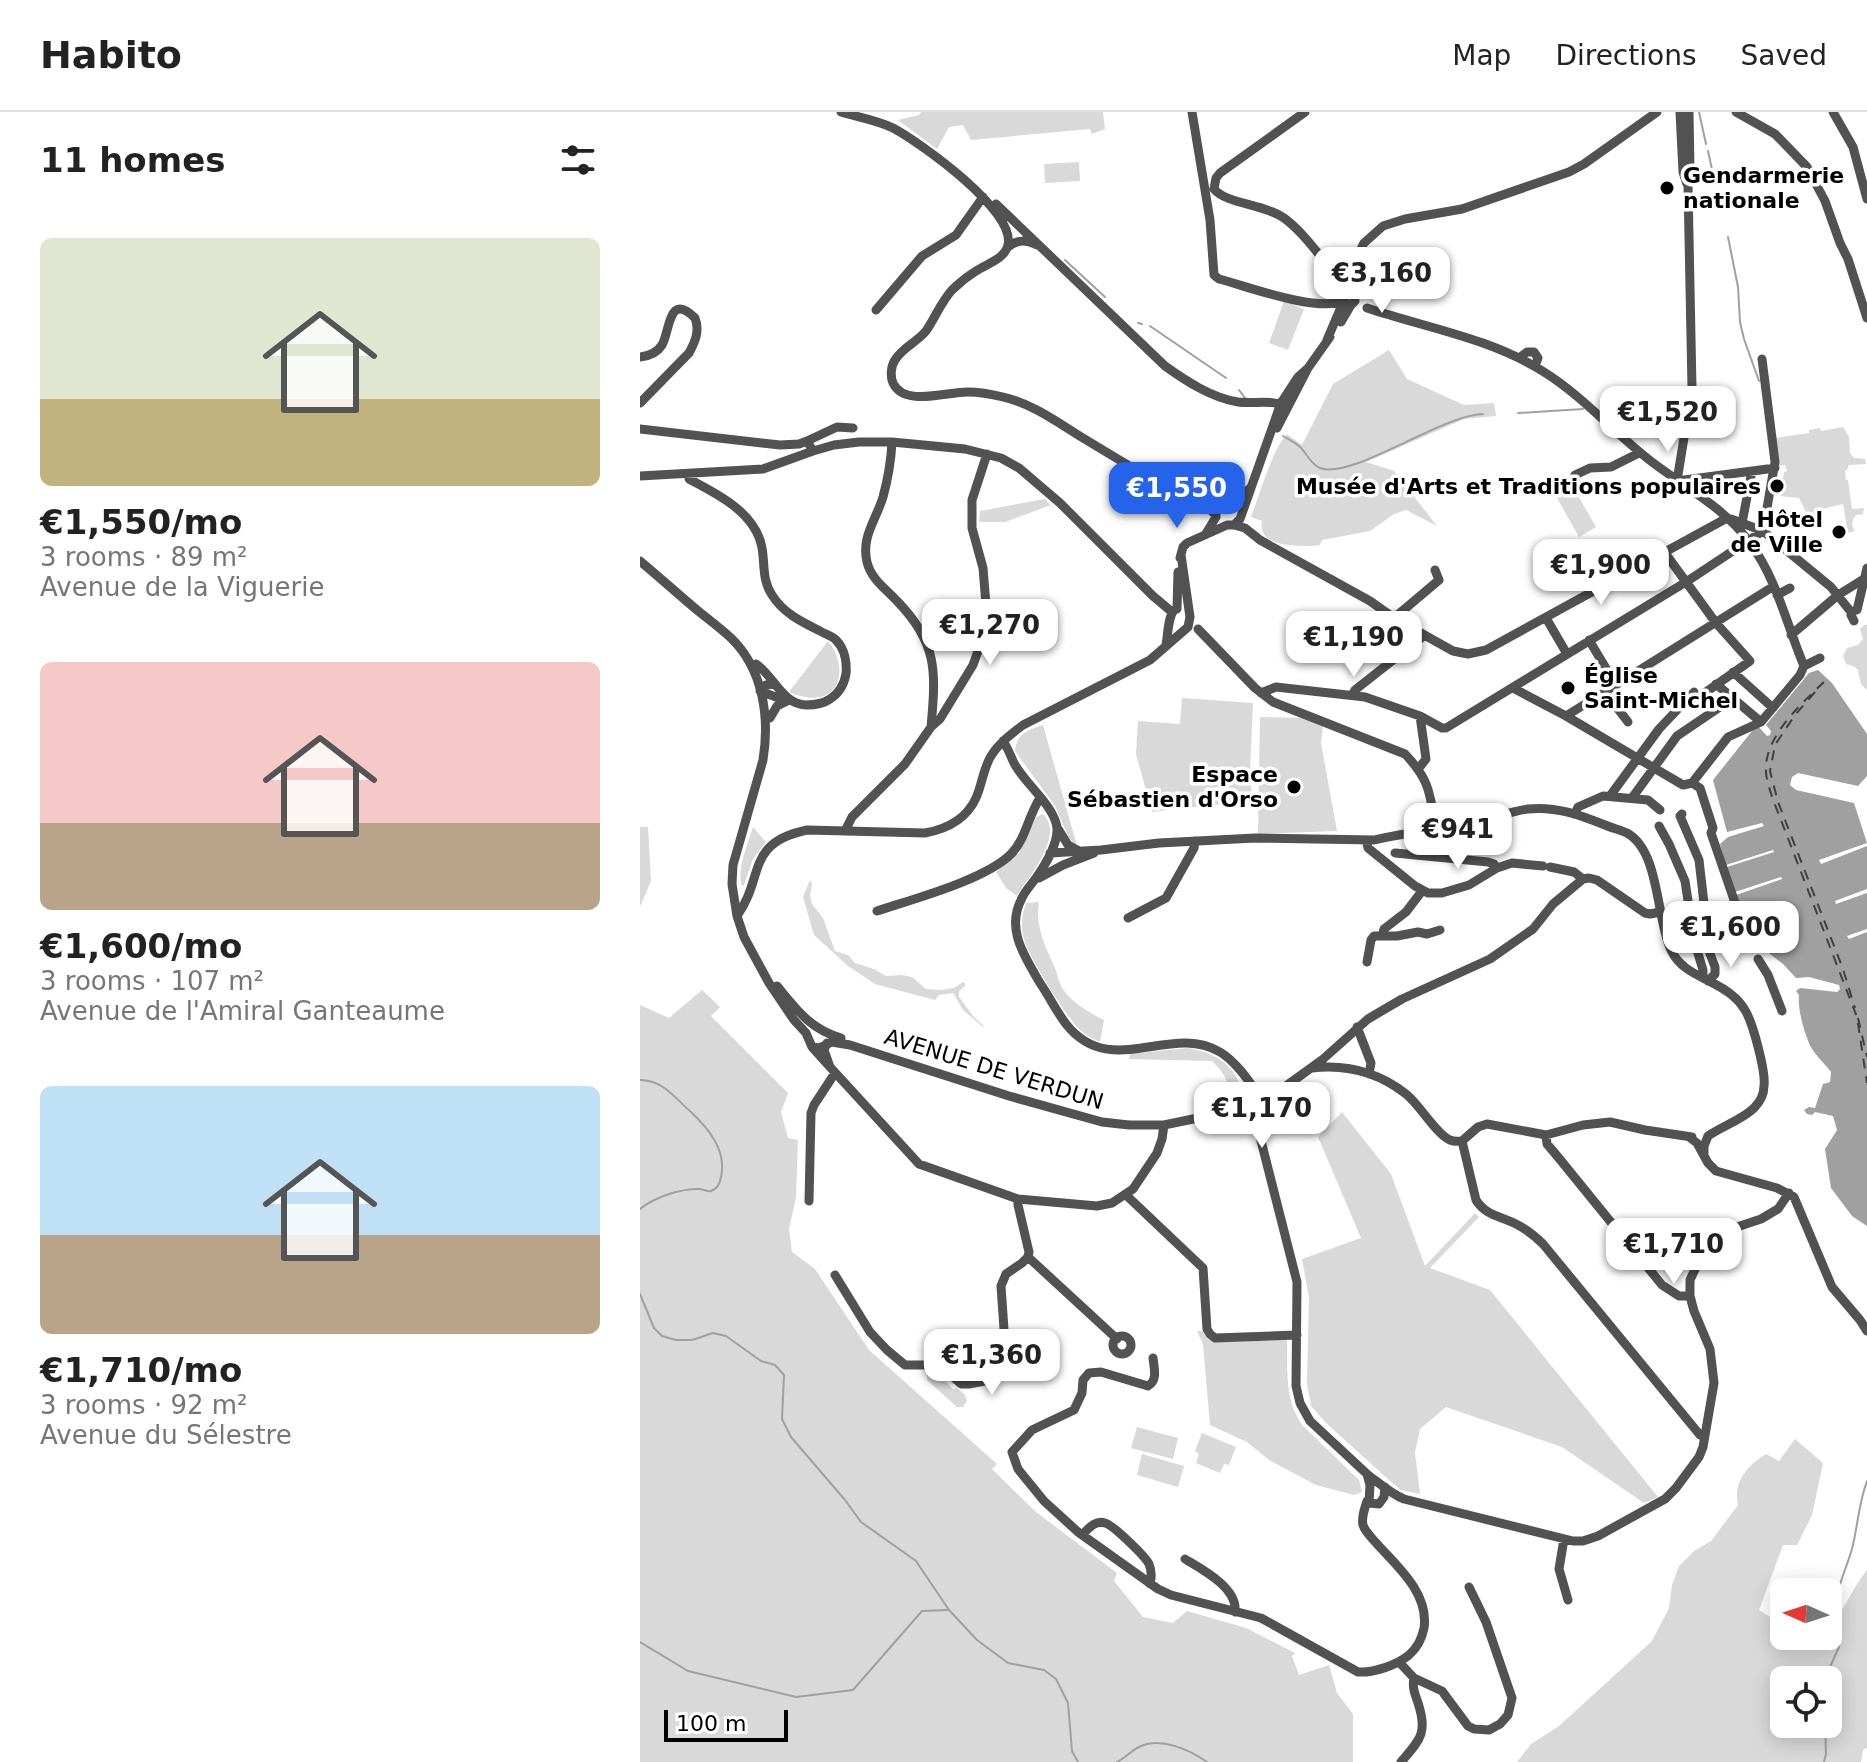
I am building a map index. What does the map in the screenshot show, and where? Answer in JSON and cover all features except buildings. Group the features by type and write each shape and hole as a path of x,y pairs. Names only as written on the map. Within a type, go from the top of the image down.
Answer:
{"street":[{"path":"841,112 891,127 939,159 983,197 1006,226 1008,247"},
{"path":"1192,112 1209,190 1214,275 1290,299 1315,303 1339,303 1351,294"},
{"path":"1209,190 1220,173 1305,112"},
{"path":"1165,648 1169,618 1179,595 1178,569 1183,547 1240,519 1284,405 1342,321 1358,255 1364,243 1383,226 1462,209 1569,172 1657,112"},
{"path":"1680,112 1683,172 1688,186"},
{"path":"1677,481 1692,388 1689,112"},
{"path":"1736,112 1775,134 1807,167 1825,201 1865,303 1867,318"},
{"path":"1833,112 1853,147 1867,199"},
{"path":"1209,190 1282,216 1367,308 1471,338 1519,358 1561,383 1639,453 1727,518 1749,541 1775,591 1804,666"},
{"path":"983,197 993,201 1165,366 1186,381 1235,402 1284,405"},
{"path":"876,310 922,256 956,235 983,197"},
{"path":"1040,247 1027,240 1013,244 998,259 974,272 951,291 926,331 895,359 891,375 895,387 906,395 917,397 977,392 1023,403 1165,487 1207,507 1220,522 1245,528 1260,540 1453,651 1463,654 1486,650 1727,518 1763,531 1831,587 1854,611 1867,577 1867,568"},
{"path":"640,357 650,356 660,348 666,337 668,322 678,310 684,310 695,318 696,338 689,353 640,403"},
{"path":"1261,693 1276,687 1365,697 1446,728 1749,541 1763,531 1775,468 1762,359"},
{"path":"640,429 780,445 799,444 837,427 853,428"},
{"path":"807,441 813,451"},
{"path":"640,476 763,469 834,445 859,442 965,449 1001,458 1019,468 1060,503 1160,603 1175,610 1184,609 1215,648 1273,702 1405,754 1419,768 1428,786 1436,829"},
{"path":"892,442 887,480 869,528 866,552 874,578 915,621 928,645 933,662 931,727"},
{"path":"1575,475 1590,468 1611,467 1639,453"},
{"path":"845,831 852,817 905,764 940,719 973,665 983,637 986,587 971,515 972,500 987,454"},
{"path":"1677,481 1775,468"},
{"path":"1742,523 1752,471"},
{"path":"714,492 715,472"},
{"path":"689,474 689,479 714,492 746,517 756,530 762,549 766,585 772,597 792,616 835,639 844,651 846,676 842,688 825,702 800,705 764,691"},
{"path":"1205,535 1222,501 1243,497 1251,486"},
{"path":"1233,500 1240,506 1241,514"},
{"path":"1610,796 1659,729 1696,694 1750,661 1716,623 1665,553"},
{"path":"640,555 735,636 788,700"},
{"path":"737,916 747,900 756,866 776,841 788,834 807,830 925,833 954,824 975,799 987,763 1003,741 1023,725 1150,660 1189,624 1181,555"},
{"path":"640,561 731,638 764,691 766,721 763,760 733,865 734,891"},
{"path":"1394,618 1439,580 1435,570"},
{"path":"1791,635 1838,595 1867,577"},
{"path":"1566,716 1716,623 1775,591 1790,588"},
{"path":"1160,603 1171,601 1179,595"},
{"path":"1546,618 1567,654"},
{"path":"1170,624 1177,630 1198,629"},
{"path":"1352,695 1424,635"},
{"path":"1589,640 1616,685"},
{"path":"1513,688 1683,785 1692,783 1728,737 1761,722 1804,666 1820,658"},
{"path":"734,891 770,750 770,718 756,664"},
{"path":"1733,672 1773,708"},
{"path":"764,691 769,684 775,684"},
{"path":"1716,684 1761,722"},
{"path":"1605,692 1628,722"},
{"path":"1632,798 1677,736 1733,698"},
{"path":"770,718 777,706 788,700"},
{"path":"1419,768 1426,759 1420,716"},
{"path":"1424,744 1439,726"},
{"path":"1003,741 1014,763 1051,813 1075,855"},
{"path":"995,749 1014,763"},
{"path":"1692,783 1700,788 1713,828 1711,833 1742,923 1708,938"},
{"path":"1575,814 1578,807 1603,796 1648,800 1660,810"},
{"path":"877,911 989,870 1012,853 1040,798"},
{"path":"1050,853 1075,855 1159,843 1255,838 1366,840 1488,820 1528,809 1575,814 1627,833 1636,840 1650,864 1667,941 1675,958 1687,970 1733,996 1745,1010 1754,1033 1764,1088 1755,1107 1708,1136 1689,1137 1610,1122 1583,1125 1546,1135 1487,1124 1478,1127 1462,1141 1453,1141 1405,1093 1369,1074 1344,1067 1308,1069"},
{"path":"1682,814 1680,816 1699,860 1708,938 1706,948 1715,967 1715,974 1706,980"},
{"path":"1056,826 1056,839 1021,899 1015,924 1021,952 1064,1022 1083,1041 1105,1050 1197,1044 1219,1051 1264,1101 1259,1133"},
{"path":"1659,826 1685,881 1694,940 1706,980"},
{"path":"1366,840 1368,848 1422,891 1434,894 1469,885 1512,863 1574,872 1583,879"},
{"path":"1128,918 1166,898 1195,841"},
{"path":"1395,853 1488,862 1497,868"},
{"path":"1033,882 1075,855"},
{"path":"734,891 746,888 753,878"},
{"path":"1249,1113 1257,1113 1279,1091 1322,1060 1368,1019 1402,999 1490,959 1533,929 1553,904 1583,879 1597,880 1645,913 1660,912"},
{"name":"AVENUE DE VERDUN","path":"734,891 744,937 775,993 832,1070 919,1164 1018,1199 1097,1206 1112,1203 1126,1195"},
{"path":"1382,936 1384,929 1406,912 1422,891"},
{"path":"1367,962 1372,938 1418,932 1427,934 1440,930"},
{"path":"1758,959 1782,1011"},
{"name":"AVENUE DE VERDUN","path":"758,965 806,1020 850,1045"},
{"path":"1357,1027 1371,1063 1369,1074"},
{"path":"809,1201 811,1113 832,1070 824,1050 828,1038 821,1030 810,1031 810,1042 819,1048 825,1045"},
{"name":"AVENUE DE VERDUN","path":"825,1045 835,1042 850,1045 1102,1122 1164,1125 1222,1113 1249,1113"},
{"path":"1242,1073 1243,1107 1259,1133 1297,1282 1296,1386 1303,1410 1310,1421 1367,1474 1404,1499 1564,1539 1583,1541 1598,1536 1665,1499 1699,1457 1714,1383 1710,1349 1694,1311 1690,1280 1711,1246 1734,1228 1761,1219 1778,1209 1789,1193"},
{"path":"1244,1099 1250,1093 1279,1091"},
{"name":"AVENUE DE VERDUN","path":"1222,1113 1244,1099"},
{"path":"1164,1125 1160,1149 1126,1195 1203,1268 1207,1329 1210,1334 1215,1338 1297,1335"},
{"path":"1546,1135 1547,1144 1662,1285 1679,1296 1690,1296"},
{"path":"1704,1153 1708,1136"},
{"path":"1689,1137 1716,1171 1789,1193 1797,1202 1832,1287 1867,1331"},
{"path":"1462,1141 1476,1200 1481,1208 1522,1227 1543,1244 1700,1435 1705,1436"},
{"path":"835,1275 870,1332 905,1365 937,1365 961,1384 995,1379 1005,1369 1006,1358 1001,1286 1006,1274 1028,1257 1029,1246 1018,1199"},
{"path":"1028,1257 1117,1339"},
{"path":"1153,1358 1155,1377 1148,1386 1101,1372 1089,1373 1083,1380 1082,1393 1074,1410 1032,1430 1012,1452 1018,1469 1044,1501 1150,1584 1171,1595 1261,1618 1361,1673 1399,1662 1416,1648 1422,1638 1424,1607 1417,1592 1363,1525 1369,1489 1367,1474"},
{"path":"1369,1489 1374,1484 1383,1486"},
{"path":"1372,1537 1368,1519 1373,1507 1384,1497 1383,1486"},
{"path":"1367,1501 1379,1504"},
{"path":"1083,1534 1097,1523 1108,1524 1146,1560 1152,1572 1150,1584"},
{"path":"1564,1539 1559,1569 1568,1600"},
{"path":"1185,1559 1232,1594 1235,1612"},
{"path":"1399,1662 1414,1678 1442,1691 1468,1726 1489,1730 1500,1724 1508,1715 1512,1698 1486,1622 1469,1587"},
{"path":"1401,1762 1422,1735 1424,1722 1412,1688 1414,1678"}],"shaded area":[{"path":"921,112 1103,112 1105,129 1092,134 1090,129 971,140 963,125 949,127 937,149 898,120"},
{"path":"1079,162 1080,181 1045,183 1044,164"},
{"path":"1284,301 1304,309 1288,350 1269,343"},
{"path":"1389,350 1407,379 1464,405 1494,403 1496,416 1464,419 1366,462 1394,471 1437,526 1406,510 1394,514 1370,531 1322,540 1320,545 1292,546 1266,537 1262,521 1251,517 1281,442 1287,434 1302,445 1333,384"},
{"path":"1843,427 1849,437 1850,453 1854,458 1865,459 1866,464 1849,465 1845,471 1852,509 1864,508 1863,514 1853,519 1855,531 1848,533 1843,504 1808,516 1799,498 1780,496 1784,472 1787,471 1785,465 1779,466 1775,438 1809,433 1809,430 1820,428 1821,431"},
{"path":"1573,487 1596,527 1579,537 1556,496"},
{"path":"1045,499 1051,505 1005,522 979,522 980,511"},
{"path":"1867,625 1867,690 1861,684 1858,670 1846,664 1843,656 1847,648 1858,645 1863,639 1860,629"},
{"path":"828,641 836,653 839,668 834,689 814,698 789,692"},
{"path":"1818,670 1832,683 1867,734 1867,776 1858,786 1798,773 1792,777 1790,785 1796,790 1854,803 1867,843 1819,860 1821,864 1867,846 1867,889 1835,901 1836,904 1867,893 1867,929 1847,936 1849,939 1867,932 1867,1226 1852,1216 1831,1188 1825,1149 1837,1130 1833,1116 1815,1112 1807,1114 1804,1110 1815,1108 1823,1084 1830,1082 1831,1072 1808,1040 1796,991 1800,988 1837,992 1839,985 1809,977 1796,978 1770,954 1744,917 1790,905 1743,915 1736,895 1782,879 1735,892 1727,867 1774,852 1726,865 1720,844 1728,837 1764,826 1762,823 1727,832 1713,780 1758,726 1767,736 1770,735 1771,731 1766,725 1809,673"},
{"path":"1182,698 1253,703 1252,801 1152,812 1136,754 1138,721 1180,724"},
{"name":"Espace Sébastien d'Orso","path":"1260,717 1308,718 1323,725 1321,743 1337,831 1258,834"},
{"path":"1043,725 1077,846 1069,838 1055,806 1015,751 1021,736"},
{"path":"1043,814 1049,823 1048,844 1017,896 1006,888 996,872 1019,853 1036,817"},
{"path":"640,827 648,827 651,881 640,907"},
{"path":"753,827 766,842 753,859 742,886 742,865"},
{"path":"810,880 812,904 823,918 835,951 886,976 912,977 926,989 954,988 965,983 959,997 985,1027 963,1010 953,993 939,995 935,1000 875,984 848,966 814,935 803,897"},
{"path":"1039,902 1038,920 1042,936 1061,986 1077,1004 1104,1020 1100,1042 1074,1023 1048,986 1027,947 1022,930 1026,903"},
{"path":"702,990 720,1007 711,1016 788,1093 781,1112 788,1138 798,1140 796,1197 789,1229 792,1252 815,1269 869,1350 997,1464 992,1469 1036,1512 1117,1573 1114,1581 1143,1617 1173,1623 1187,1611 1246,1628 1295,1653 1292,1656 1299,1675 1329,1665 1337,1693 1353,1714 1353,1762 640,1762 640,1005 669,1018"},
{"path":"1188,1048 1212,1055 1231,1069 1239,1083 1228,1103 1214,1109 1225,1097 1227,1085 1223,1073 1212,1061 1129,1059 1130,1054"},
{"path":"1342,1112 1391,1174 1425,1266 1475,1213 1479,1217 1430,1268 1490,1290 1658,1497 1644,1503 1562,1447 1446,1407 1420,1429 1415,1452 1420,1494 1401,1490 1311,1406 1307,1384 1309,1297 1302,1259 1361,1238 1318,1137"},
{"path":"1197,1331 1203,1331 1217,1342 1287,1340 1288,1384 1296,1415 1302,1425 1359,1480 1362,1492 1354,1495 1316,1485 1269,1460 1247,1442 1210,1425 1203,1344"},
{"path":"934,1369 946,1378 953,1389 957,1388 965,1395 967,1401 963,1407 957,1407 927,1380 927,1373"},
{"path":"1137,1427 1178,1438 1173,1459 1131,1448"},
{"path":"1202,1433 1236,1447 1229,1465 1224,1464 1220,1473 1196,1463 1199,1454 1195,1451"},
{"path":"1795,1439 1823,1463 1812,1515 1797,1545 1783,1545 1759,1610 1770,1617 1770,1650 1842,1650 1842,1610 1867,1570 1867,1748 1863,1750 1861,1762 1517,1762 1531,1744 1559,1726 1652,1641 1669,1608 1672,1585 1679,1566 1694,1551 1711,1541 1738,1505 1738,1489 1743,1475 1766,1454 1779,1461"},
{"path":"1142,1454 1184,1466 1178,1487 1137,1475"}],"waterway":[{"path":"1699,112 1706,144"},
{"path":"1708,151 1713,174"},
{"path":"1728,237 1738,287 1740,322 1759,381"},
{"path":"1065,260 1105,297"},
{"path":"1138,323 1142,324"},
{"path":"1150,326 1226,378"},
{"path":"1239,390 1245,398"},
{"path":"1518,413 1583,409"},
{"path":"1283,436 1299,446 1320,468 1334,469 1353,465 1465,417 1483,414"},
{"path":"640,1080 662,1086 698,1119 715,1141 722,1167 719,1184 713,1190 675,1192 640,1209"},
{"path":"640,1294 654,1328 662,1336 676,1340 692,1340 713,1333 726,1336 761,1361 775,1365 784,1375 782,1419 791,1437 861,1522 916,1561 949,1610 977,1640 1008,1663 1044,1670 1056,1679 1068,1703 1072,1751 1078,1762"},
{"path":"1842,1579 1867,1481"},
{"path":"640,1642 688,1671 796,1697 853,1690 922,1611 947,1610"},
{"path":"1830,1666 1838,1650"},
{"path":"1824,1762 1825,1738"},
{"path":"1117,1762 1139,1747 1156,1743 1184,1749 1207,1762"}],"ferry route":[{"path":"1824,682 1777,734 1767,758 1766,774 1772,797 1857,1017 1867,1083"},
{"path":"1815,692 1775,745 1770,771 1778,802 1843,969 1855,1008"},
{"path":"1858,1018 1867,1057"}],"place":[{"name":"Gendarmerie nationale","path":"1667,188"},
{"name":"Musée d'Arts et Traditions populaires","path":"1777,486"},
{"name":"Hôtel de Ville","path":"1839,532"},
{"name":"Église Saint-Michel","path":"1568,688"},
{"name":"Espace Sébastien d'Orso","path":"1294,787"}]}
